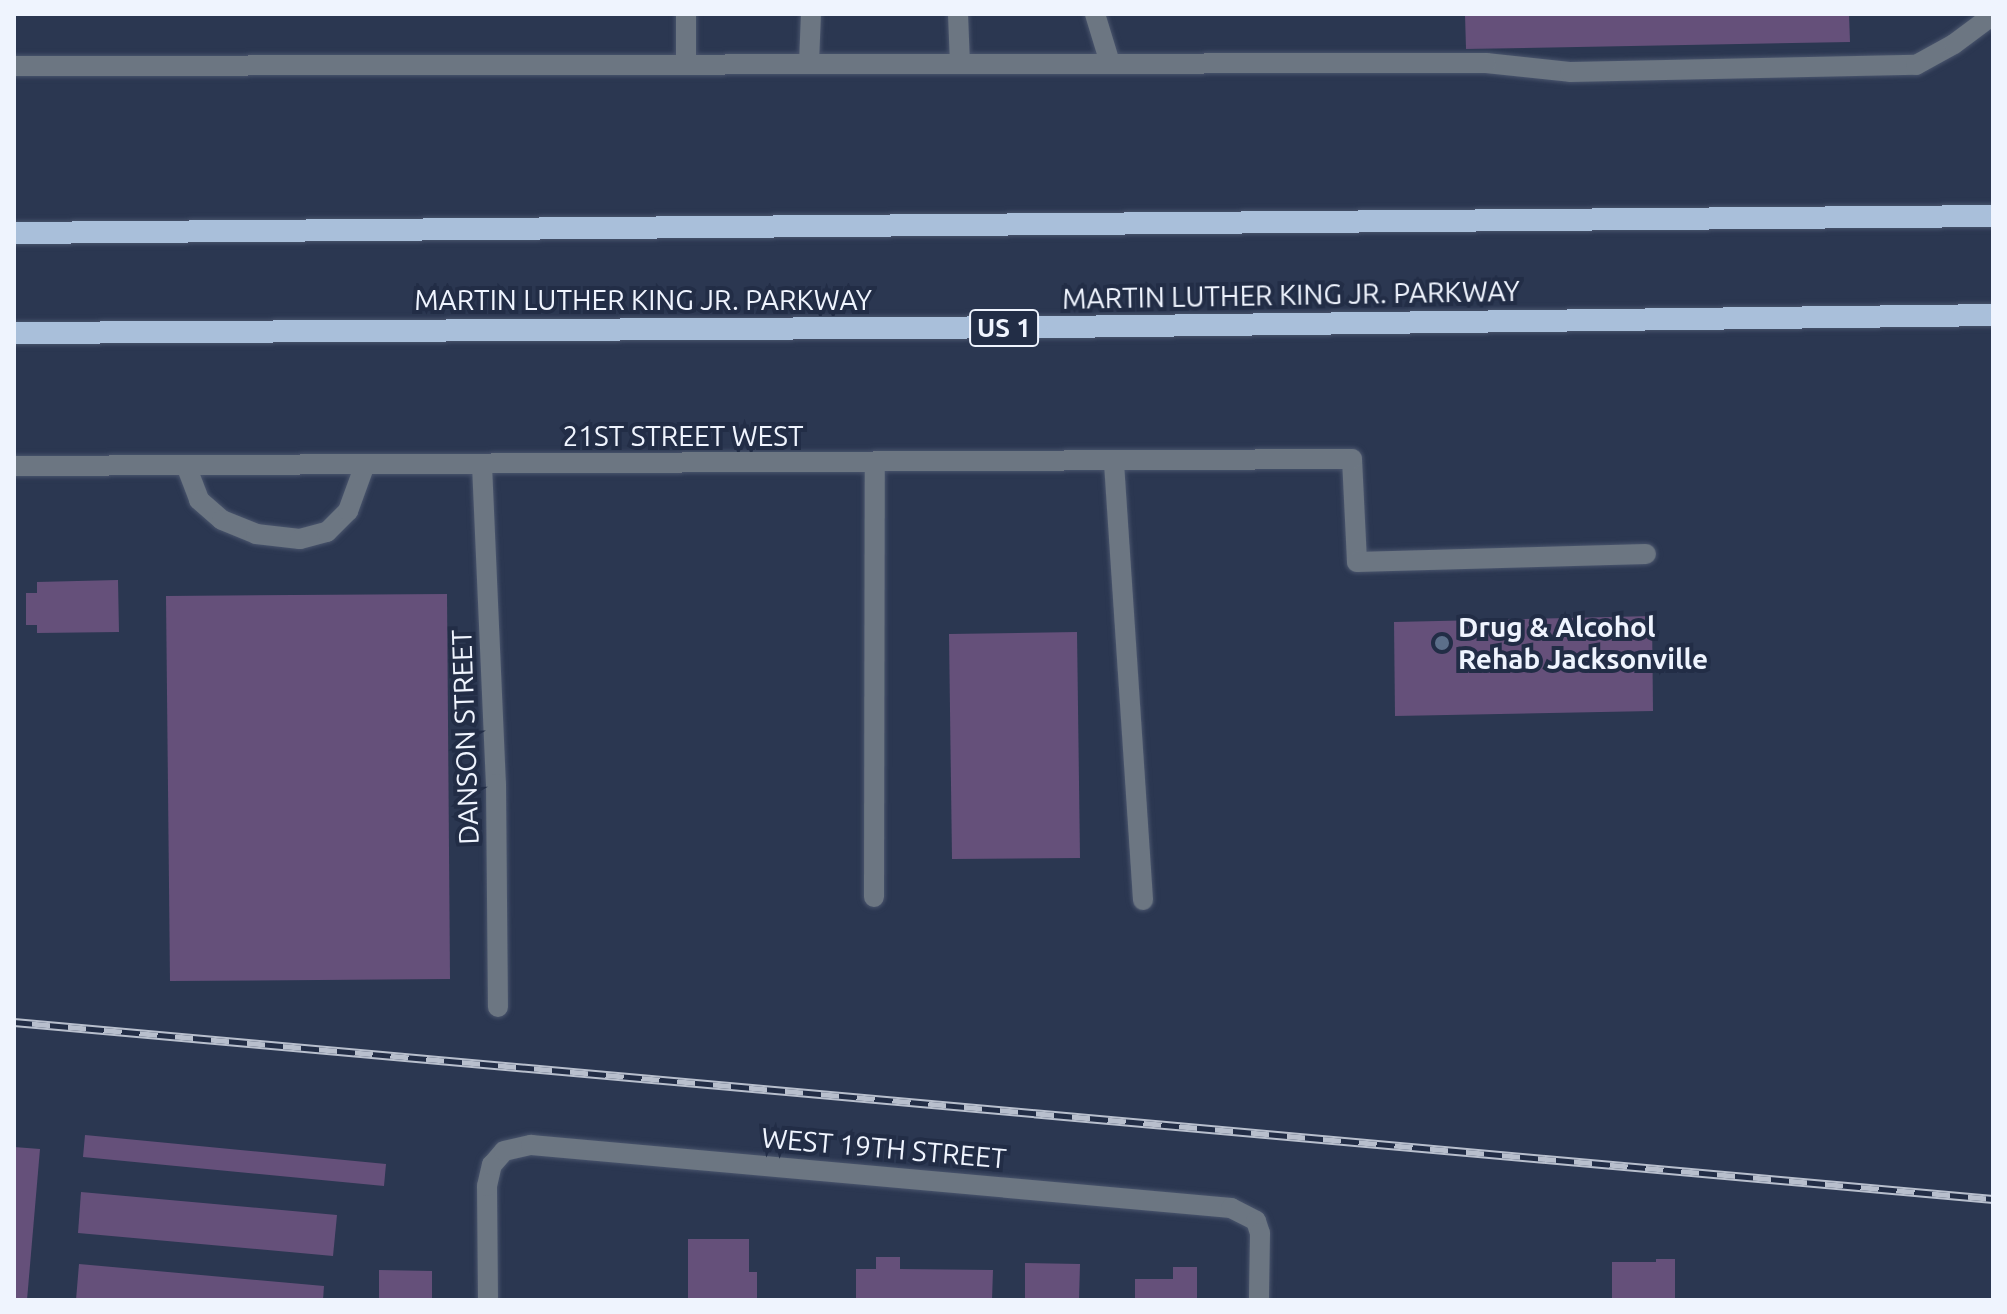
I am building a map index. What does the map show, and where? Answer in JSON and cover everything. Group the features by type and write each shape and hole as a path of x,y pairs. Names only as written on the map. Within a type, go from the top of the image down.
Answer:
{"highway":[{"path":"14,233 1993,216"},
{"name":"MARTIN LUTHER KING JR. PARKWAY","path":"14,333 1041,328 1993,315"}],"street":[{"path":"686,14 686,63"},
{"path":"809,63 811,14"},
{"path":"958,14 960,63"},
{"path":"1095,14 1110,63"},
{"path":"14,66 1486,63 1570,72 1916,65 1954,44 1993,15"},
{"name":"21ST STREET WEST","path":"14,466 187,468 1352,459 1357,562 1646,554"},
{"path":"1114,463 1143,900"},
{"path":"874,897 875,464"},
{"name":"DANSON STREET","path":"482,465 496,784 498,1007"},
{"path":"187,468 199,500 222,520 256,534 300,539 327,532 348,511 364,467"},
{"name":"WEST 19TH STREET","path":"488,1300 487,1186 492,1165 504,1151 531,1145 1231,1208 1256,1221 1261,1248 1259,1300"}],"building":[{"path":"1465,14 1849,14 1850,42 1466,49"},
{"path":"118,580 119,632 37,633 37,625 26,625 26,593 37,593 37,582"},
{"path":"447,594 450,979 170,981 166,596"},
{"path":"1652,616 1653,711 1395,716 1394,622"},
{"path":"1077,632 1080,858 952,859 949,634"},
{"path":"85,1135 386,1164 384,1186 83,1157"},
{"path":"14,1147 40,1149 27,1300 14,1300"},
{"path":"81,1192 337,1215 333,1256 78,1233"},
{"path":"688,1239 749,1239 749,1272 757,1272 757,1300 688,1300"},
{"path":"876,1257 900,1257 900,1269 993,1270 992,1300 856,1300 856,1269 876,1269"},
{"path":"1656,1259 1675,1259 1675,1300 1612,1300 1612,1262 1656,1262"},
{"path":"1025,1263 1080,1264 1079,1300 1025,1300"},
{"path":"79,1264 324,1286 323,1300 76,1300"},
{"path":"1173,1267 1197,1267 1197,1300 1135,1300 1135,1279 1173,1279"},
{"path":"379,1270 432,1271 432,1300 379,1300"}],"railway":[{"path":"14,1022 1993,1199"}],"place":[{"name":"Drug & Alcohol Rehab Jacksonville","path":"1442,643"}]}
